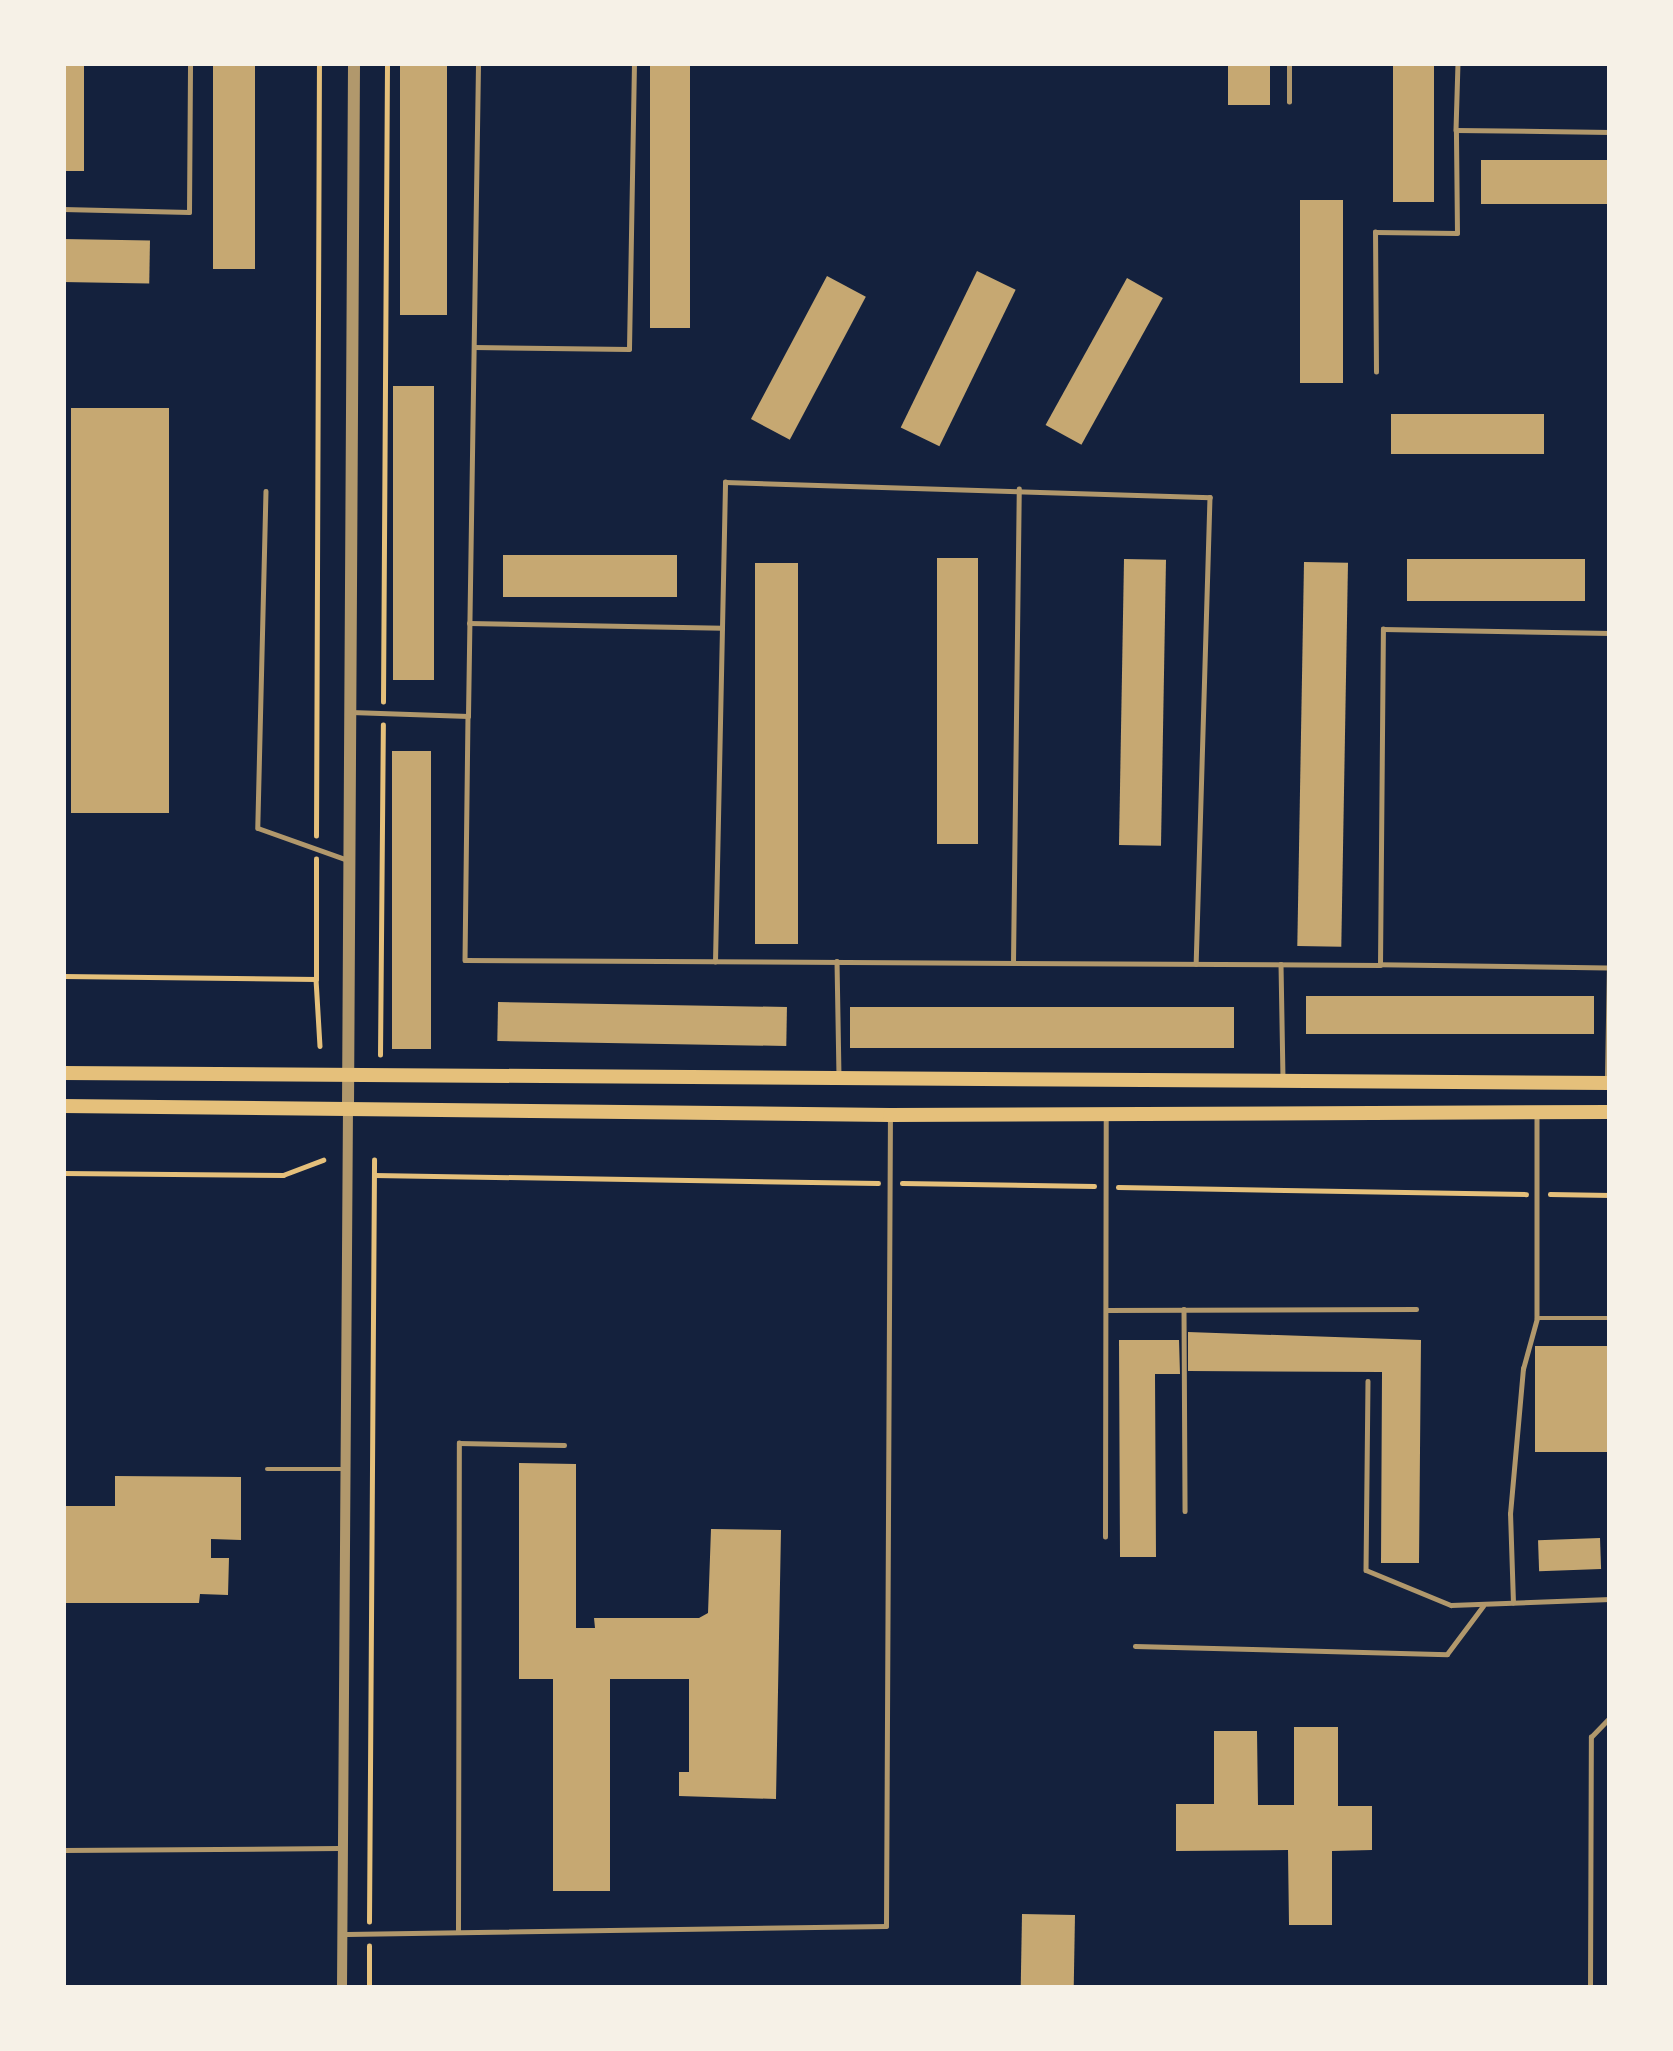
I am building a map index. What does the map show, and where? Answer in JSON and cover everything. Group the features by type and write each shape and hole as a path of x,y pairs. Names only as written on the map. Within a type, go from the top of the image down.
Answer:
{"main road":[{"path":"63,1073 1608,1083"},
{"path":"63,1106 890,1115 1610,1112"}],"street":[{"path":"342,1988 354,63"}],"lane":[{"path":"63,209 189,212 190,63"},
{"path":"478,63 465,960 1607,968"},
{"path":"474,347 629,349 634,63"},
{"path":"1289,63 1289,103"},
{"path":"1376,372 1375,232 1457,232 1458,63"},
{"path":"1456,130 1610,132"},
{"path":"715,962 725,482 1210,496 1196,964"},
{"path":"1013,963 1018,489"},
{"path":"266,491 257,828 350,861"},
{"path":"470,623 722,628"},
{"path":"1380,965 1383,629 1610,633"},
{"path":"351,712 468,716"},
{"path":"1608,1083 1610,902"},
{"path":"837,961 839,1077"},
{"path":"1281,964 1283,1081"},
{"path":"1513,1604 1510,1514 1523,1370 1537,1318 1537,1111"},
{"path":"1105,1538 1106,1114"},
{"path":"342,1934 886,1926 890,1115"},
{"path":"1184,1309 1185,1510"},
{"path":"1106,1310 1416,1309"},
{"path":"1537,1318 1608,1318"},
{"path":"1368,1381 1366,1570 1451,1604 1610,1599"},
{"path":"458,1932 459,1443 564,1445"},
{"path":"267,1469 346,1469"},
{"path":"1135,1646 1447,1654 1483,1605"},
{"path":"1590,1988 1591,1738 1610,1717"},
{"path":"63,1850 343,1849"}],"path":[{"path":"319,63 316,980 320,1046"},
{"path":"380,1055 387,63"},
{"path":"63,976 316,980"},
{"path":"63,1173 283,1174 323,1160"},
{"path":"369,1988 374,1160"},
{"path":"374,1175 1608,1196"}],"building":[{"path":"63,63 84,63 84,171 63,171"},
{"path":"213,63 255,63 255,269 213,269"},
{"path":"400,63 447,63 447,315 400,315"},
{"path":"650,63 690,63 690,328 650,328"},
{"path":"1228,63 1270,63 1270,105 1228,105"},
{"path":"1393,63 1434,63 1434,202 1393,202"},
{"path":"1481,160 1610,160 1610,204 1481,204"},
{"path":"1300,200 1343,200 1343,383 1300,383"},
{"path":"63,239 150,241 149,284 63,282"},
{"path":"977,271 1016,290 939,446 901,427"},
{"path":"827,276 866,297 790,440 751,419"},
{"path":"1127,278 1163,298 1081,445 1046,425"},
{"path":"393,386 434,386 434,680 393,680"},
{"path":"71,408 169,408 169,813 71,813"},
{"path":"1391,414 1544,414 1544,454 1391,454"},
{"path":"503,555 677,555 677,597 503,597"},
{"path":"937,558 978,558 978,844 937,844"},
{"path":"1124,559 1166,560 1161,846 1119,845"},
{"path":"1407,559 1585,559 1585,601 1407,601"},
{"path":"1304,562 1348,563 1341,947 1297,946"},
{"path":"755,563 798,563 798,944 755,944"},
{"path":"392,751 431,751 431,1049 392,1049"},
{"path":"1306,996 1594,996 1594,1034 1306,1034"},
{"path":"498,1002 787,1007 786,1046 497,1041"},
{"path":"850,1007 1234,1007 1234,1048 850,1048"},
{"path":"1188,1332 1421,1340 1419,1563 1381,1563 1382,1372 1188,1371"},
{"path":"1119,1340 1179,1340 1180,1374 1155,1374 1156,1557 1120,1557"},
{"path":"1535,1346 1610,1346 1610,1452 1535,1452"},
{"path":"519,1463 576,1464 576,1628 595,1628 594,1618 699,1618 708,1613 711,1529 781,1530 776,1799 679,1796 679,1772 689,1772 689,1679 610,1679 610,1891 553,1891 553,1679 519,1679"},
{"path":"115,1476 241,1477 241,1540 211,1539 211,1558 229,1558 228,1595 200,1594 199,1603 63,1603 63,1506 115,1506"},
{"path":"1600,1538 1601,1569 1539,1571 1538,1540"},
{"path":"1294,1727 1338,1727 1338,1806 1372,1806 1372,1850 1332,1851 1332,1925 1289,1925 1288,1850 1176,1851 1176,1804 1214,1804 1214,1731 1257,1731 1258,1805 1294,1805"},
{"path":"1022,1914 1075,1915 1074,1988 1021,1988"}]}
